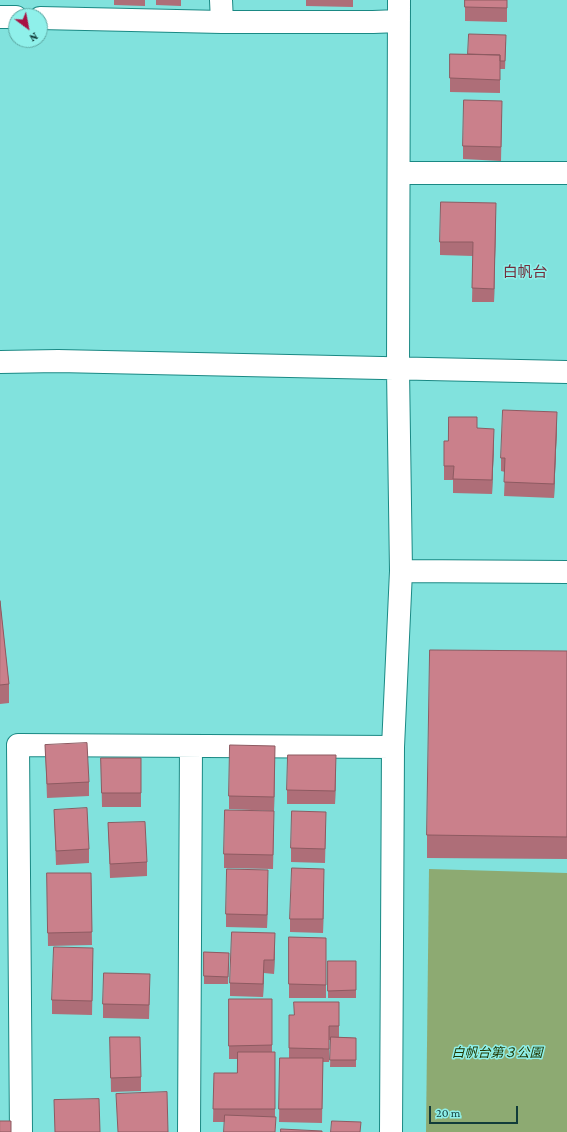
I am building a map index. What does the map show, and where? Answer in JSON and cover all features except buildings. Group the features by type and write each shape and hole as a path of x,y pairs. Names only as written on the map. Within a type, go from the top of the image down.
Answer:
{"street":[{"path":"221,0 222,22"},
{"path":"48,16 73,9 222,22 373,22 399,10 398,370 401,571 393,747 391,1132"},
{"path":"399,173 567,173"},
{"path":"0,362 58,361 398,370 567,372"},
{"path":"401,571 567,572"},
{"path":"21,1132 18,745 393,747"},
{"path":"189,1132 191,746"}],"green space":[{"name":"白帆台第３公園","path":"429,869 567,873 567,1132 426,1132"}],"district":[{"name":"白帆台","path":"525,272"}]}
